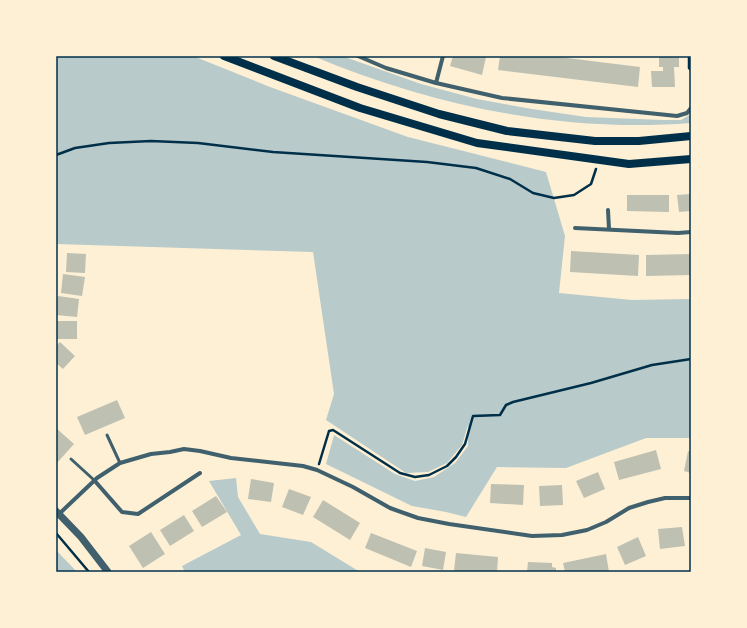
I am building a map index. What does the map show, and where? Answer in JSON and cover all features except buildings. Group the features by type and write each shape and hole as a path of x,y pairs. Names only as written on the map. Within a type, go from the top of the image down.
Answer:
{"main road":[{"path":"224,56 360,108 477,143 629,164 691,159"},
{"path":"274,56 357,87 439,114 507,130 595,141 639,141 691,136"}],"street":[{"path":"358,56 386,68 436,83 502,98 677,116 687,113 691,108"},
{"path":"436,83 443,56"},
{"path":"608,210 609,229"},
{"path":"575,228 678,233 691,232"},
{"path":"108,572 58,512 94,480 120,463 151,454 184,449 231,458 303,466 317,470 353,487 390,508 418,518 532,536 562,535 587,530 606,522 629,508 648,502 665,498 691,498"},
{"path":"94,480 122,512 138,514 200,474"}],"lane":[{"path":"107,436 120,463"},
{"path":"71,459 94,480"}],"path":[{"path":"689,56 689,68 691,70"},
{"path":"56,155 75,148 109,143 151,141 198,143 273,152 427,162 476,168 510,179 533,193 554,198 574,195 591,184 596,171 597,160"},
{"path":"317,470 329,431 334,430 400,473 415,477 429,476 447,466 456,457 465,444 474,416 500,415 506,405 513,402 591,383 652,365 691,360"},
{"path":"56,533 88,572"}],"shaded area":[{"path":"56,56 193,56 270,87 408,137 546,172 565,236 559,293 632,300 691,299 691,438 646,438 566,468 497,467 466,517 412,506 326,464 334,435 395,474 415,481 434,477 455,463 468,446 468,425 462,445 447,463 428,472 406,473 326,420 334,394 313,252 56,244"},
{"path":"313,56 342,56 421,84 477,99 532,109 586,117 663,120 681,120 691,114 691,123 642,125 594,124 498,112 451,102 404,89 358,74"},
{"path":"236,478 238,497 260,534 311,542 360,572 185,572 182,566 241,535 209,481"},
{"path":"56,550 77,572 56,572"}]}
